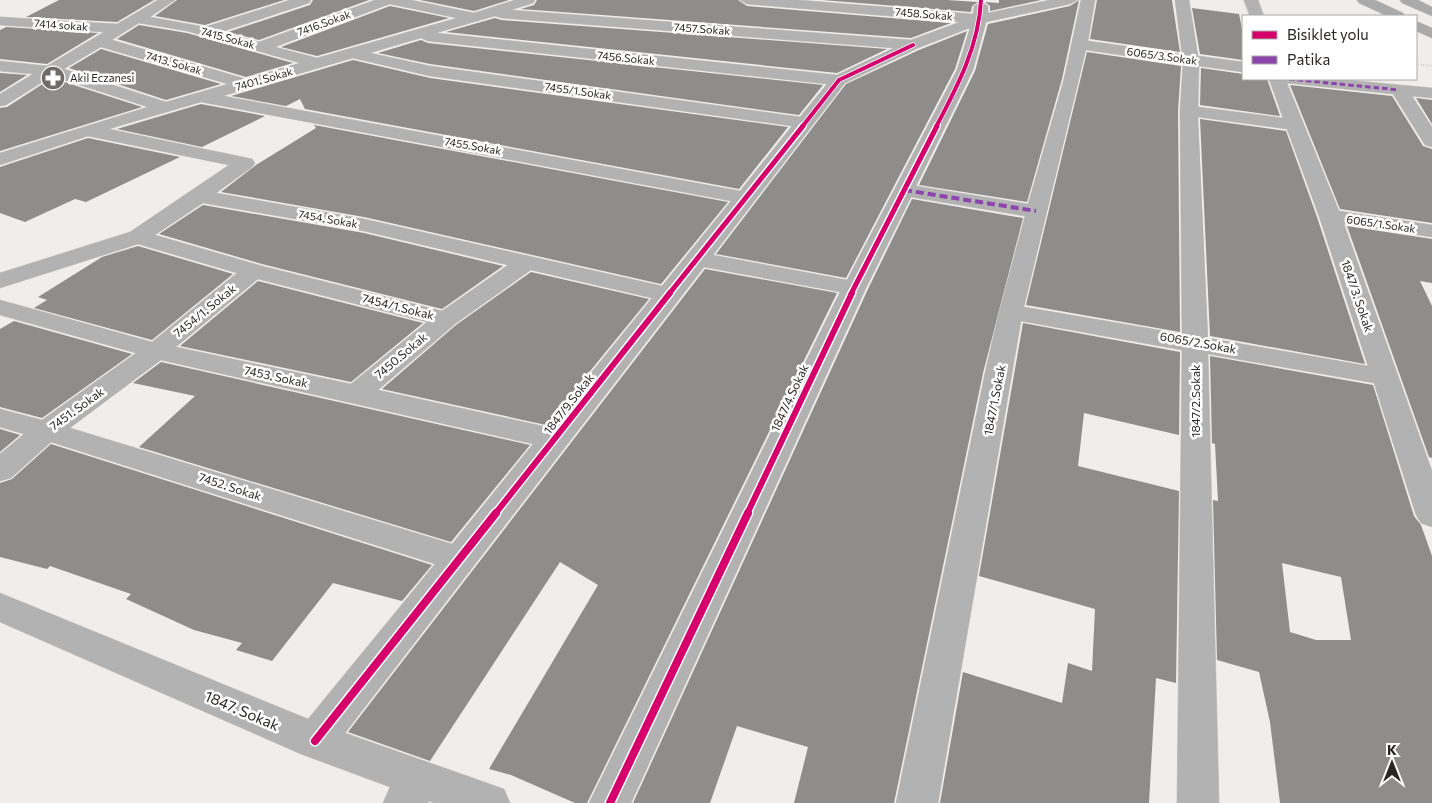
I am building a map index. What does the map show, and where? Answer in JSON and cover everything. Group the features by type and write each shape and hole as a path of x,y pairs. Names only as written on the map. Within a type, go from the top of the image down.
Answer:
{"main road":[{"path":"1364,0 1396,15"},
{"path":"1407,0 1431,10"},
{"path":"1417,26 1432,34"}],"street":[{"path":"0,102 168,0"},
{"path":"205,32 304,0"},
{"path":"389,0 483,15"},
{"name":"7416.Sokak","path":"260,47 389,0"},
{"name":"7401. Sokak","path":"0,159 87,130 413,36 528,0"},
{"path":"735,32 755,0"},
{"name":"7458.Sokak","path":"755,0 981,9 1070,0"},
{"name":"1847/1.Sokak","path":"917,803 1011,312 1081,45 1088,0"},
{"name":"1847/2.Sokak","path":"1182,0 1190,60 1195,342 1198,803"},
{"path":"1251,0 1257,15"},
{"path":"839,80 914,45 981,9"},
{"name":"1847/4.Sokak","path":"610,803 854,288 965,70 981,9"},
{"name":"7457.Sokak","path":"483,15 914,45"},
{"name":"7415.Sokak","path":"138,19 205,32 318,63"},
{"name":"7414 sokak","path":"0,21 122,29"},
{"name":"7456.Sokak","path":"413,36 839,80"},
{"name":"7413. Sokak","path":"101,42 247,84"},
{"name":"6065/3.Sokak","path":"1081,45 1242,67"},
{"name":"7455/1.Sokak","path":"352,53 430,71 806,123"},
{"path":"0,66 52,71 166,107"},
{"name":"1847/9.Sokak","path":"315,741 839,80"},
{"name":"1847/3. Sokak","path":"1278,80 1330,216 1385,377 1425,475 1432,515"},
{"path":"1299,80 1432,93"},
{"path":"1399,90 1432,141"},
{"name":"7455.Sokak","path":"200,97 554,160 746,198"},
{"path":"1190,111 1295,125"},
{"path":"0,281 138,237 245,163 87,130"},
{"path":"904,190 1036,211"},
{"name":"7454. Sokak","path":"199,196 364,225 669,295"},
{"name":"6065/1.Sokak","path":"1330,216 1432,231"},
{"name":"7454/1.Sokak","path":"138,237 254,271 446,319 526,263"},
{"path":"698,259 854,288"},
{"name":"7454/1. Sokak","path":"156,351 254,271"},
{"name":"7453. Sokak","path":"0,307 156,351 555,439"},
{"name":"6065/2.Sokak","path":"1011,312 1195,342 1385,377"},
{"name":"7450.Sokak","path":"356,394 446,319"},
{"name":"7451. Sokak","path":"0,470 46,431 156,351"},
{"name":"7452. Sokak","path":"0,418 103,446 460,559"},
{"name":"1847. Sokak","path":"0,607 315,741 412,791 488,803"}],"path":[{"path":"1417,64 1432,66"}],"building":[{"path":"59,0 154,0 117,22 26,17"},
{"path":"177,0 284,0 205,25 155,16"},
{"path":"313,0 369,0 259,40 228,32 310,5"},
{"path":"420,0 509,0 474,11"},
{"path":"537,0 738,0 747,6 951,23 911,38 521,9 534,5"},
{"path":"822,0 947,0 978,2 972,6 971,12"},
{"path":"999,0 1041,0 990,11 990,6 985,2 999,3"},
{"path":"1079,0 1062,79 1027,202 919,185 975,71 988,24 1070,6"},
{"path":"1097,0 1172,0 1180,52 1090,39"},
{"path":"390,6 449,18 317,56 281,47"},
{"path":"1192,8 1239,14 1242,29 1242,60 1200,54"},
{"path":"495,18 501,20 887,49 837,73 446,32"},
{"path":"139,25 187,33 293,63 246,77 117,39"},
{"path":"6,27 98,33 47,64 0,59 0,30"},
{"path":"967,31 955,69 846,278 716,254 846,84 919,50"},
{"path":"421,40 428,43 823,85 799,115 430,64 378,53"},
{"path":"101,49 221,84 166,100 69,68"},
{"path":"1087,52 1181,66 1178,111 1180,332 1026,305"},
{"path":"353,60 430,78 788,127 739,189 305,109 300,99 286,106 231,96"},
{"path":"1201,68 1242,74 1242,80 1267,80 1280,116 1200,105"},
{"path":"0,73 27,75 0,92"},
{"path":"52,78 142,107 0,151 0,108 7,107"},
{"path":"1290,85 1392,96 1423,146 1432,149 1432,223 1340,209"},
{"path":"1416,98 1432,100 1432,124"},
{"path":"201,104 265,116 202,147 117,129"},
{"path":"1200,119 1286,131 1317,217 1365,364 1210,336"},
{"path":"314,125 728,202 661,284 364,217 221,192 256,165 316,128"},
{"path":"88,138 180,157 86,202 75,199 25,222 0,213 0,167"},
{"path":"912,199 1023,218 983,373 894,803 794,803 808,747 737,726 710,803 633,803 868,289"},
{"path":"203,205 364,233 503,266 442,309 262,264 159,234"},
{"path":"1347,226 1432,239 1432,283 1420,281 1432,306 1432,458 1429,457"},
{"path":"138,246 233,274 152,340 34,308 47,300 38,297 102,257"},
{"path":"705,269 837,293 587,803 575,803 511,775 489,769 598,585 560,562 430,761 348,732"},
{"path":"531,272 649,299 546,425 382,389 456,325"},
{"path":"258,281 423,323 351,382 180,346"},
{"path":"14,321 132,354 42,418 0,407 0,329"},
{"path":"1023,323 1180,352 1179,435 1084,413 1078,466 1179,491 1176,683 1156,678 1149,803 940,803 963,672 1062,703 1068,663 1092,671 1095,609 979,576"},
{"path":"1210,356 1373,385 1414,516 1421,525 1432,556 1432,803 1280,803 1270,722 1259,672 1217,660 1213,500 1218,501 1215,444 1212,443","holes":["1282,563 1341,577 1351,640 1316,640 1290,632"]},
{"path":"161,362 530,445 451,542 139,447 195,396 133,383"},
{"path":"0,429 20,435 0,452"},
{"path":"51,444 432,565 402,601 333,583 272,661 236,650 242,643 194,630 126,599 131,594 50,566 47,569 0,557 0,483 12,479"}],"marked path":[{"path":"1299,80 1399,90"},
{"path":"904,190 1036,211"}],"cycle path":[{"path":"610,803 854,288 965,70 980,19 981,0"},
{"path":"315,741 839,80 913,45"}],"place":[{"name":"Akil Eczanesi","path":"53,78"}]}
